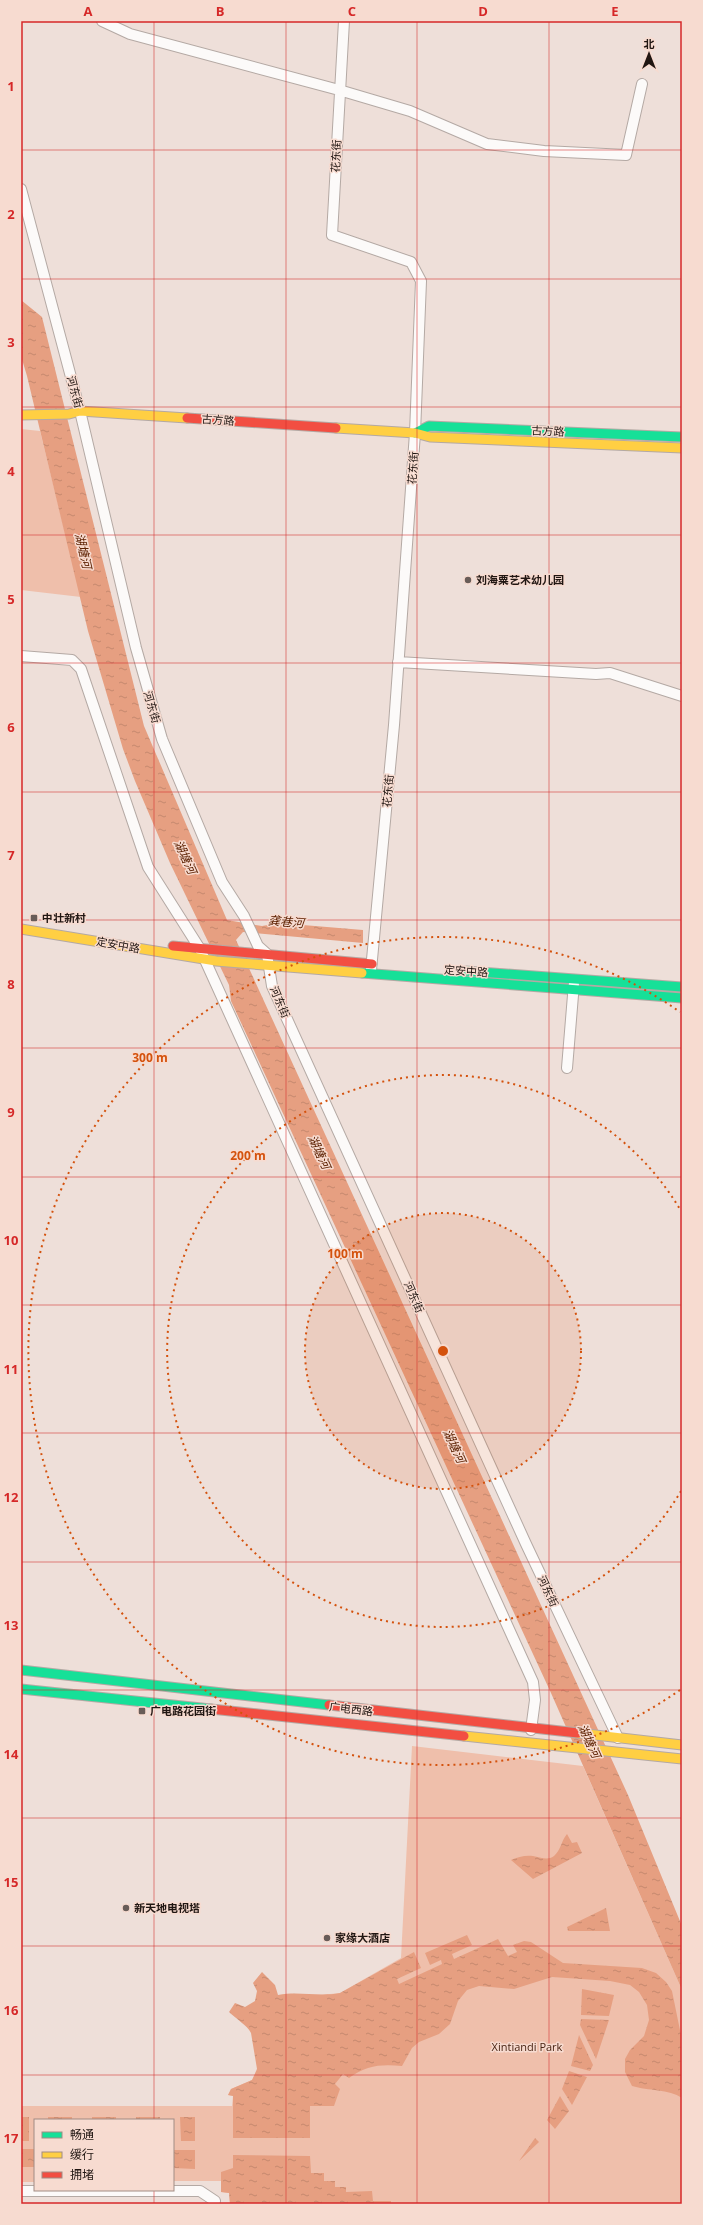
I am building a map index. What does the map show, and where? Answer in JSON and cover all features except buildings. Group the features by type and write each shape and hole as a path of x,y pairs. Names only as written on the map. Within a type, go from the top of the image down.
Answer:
{"main road":[{"name":"古方路","path":"25,416 69,414 80,411 415,433 430,437 682,448"},
{"name":"古方路","path":"415,433 429,426 682,437"},
{"name":"定安中路","path":"21,921 153,944 203,949 254,950"},
{"name":"定安中路","path":"21,929 205,960 255,964 270,967 434,969"},
{"name":"定安中路","path":"267,954 372,969 574,984 682,987"},
{"name":"定安中路","path":"458,971 682,998"},
{"name":"广电西路","path":"21,1670 531,1730 682,1745"},
{"name":"广电西路","path":"21,1689 682,1760"}],"street":[{"path":"102,21 130,34 339,90 410,111 487,144 544,151 626,155 642,84"},
{"name":"花东街","path":"344,21 332,235 411,262 421,281 415,433 398,662 372,969"},
{"name":"河东街","path":"21,189 80,411 136,648 162,739 222,882 244,916 254,950 267,954 272,986 526,1544 618,1738"},
{"path":"21,656 72,660 81,669 148,867 203,949 205,960 533,1682 535,1700 531,1730"},
{"path":"398,662 596,674 610,673 682,696"},
{"path":"567,1068 574,984"},
{"path":"21,2191 200,2191 215,2201"}],"green space":[{"path":"21,429 40,431 81,597 21,590"},
{"name":"Xintiandi Park","path":"412,1746 583,1766 682,1990 682,2204 230,2204 229,2193 221,2192 221,2181 174,2181 174,2119 34,2119 34,2182 21,2182 21,2106 232,2106 233,2096 228,2095 231,2089 252,2080 320,1995 340,1993 401,1958"}],"water":[{"name":"湖塘河","path":"21,300 42,317 144,726 227,920 262,926 279,923 363,930 363,943 243,932 236,940 628,1795 682,1926 682,1990 551,1693 231,1001 229,985 170,863 135,781 123,749 88,631 21,356"},
{"path":"567,1834 572,1843 577,1842 582,1853 533,1879 511,1860 527,1856 546,1858 554,1856"},
{"path":"606,1908 610,1931 568,1931 567,1927"},
{"path":"467,1935 472,1945 452,1954 454,1959 498,1939 508,1956 517,1952 513,1945 524,1941 531,1942 563,1963 642,1968 656,1973 666,1982 672,1991 682,2040 682,2098 671,2093 632,2086 625,2072 625,2059 630,2050 644,2036 649,2020 647,2005 639,1992 630,1985 610,1981 552,1977 514,1989 479,1986 467,1990 458,2001 450,2024 439,2034 419,2042 412,2048 402,2066 374,2066 362,2070 349,2078 343,2074 335,2084 340,2089 334,2106 310,2106 310,2138 233,2138 233,2096 228,2095 231,2089 252,2080 257,2069 251,2033 229,2012 235,2003 245,2007 255,2001 257,1991 253,1983 262,1972 275,1985 278,1995 340,1993 414,1952 421,1968 397,1979 399,1984 442,1964 441,1960 430,1965 425,1953"},
{"path":"582,1989 614,1995 609,2016 581,2015"},
{"path":"581,2019 609,2020 596,2059 580,2025"},
{"path":"579,2035 593,2065 590,2071 571,2066"},
{"path":"569,2071 587,2077 572,2105 562,2089"},
{"path":"560,2096 569,2111 555,2129 547,2120"},
{"path":"21,2117 29,2117 29,2141 21,2141"},
{"path":"48,2117 72,2117 72,2119 48,2119"},
{"path":"92,2117 116,2117 116,2119 92,2119"},
{"path":"136,2117 160,2117 160,2119 136,2119"},
{"path":"180,2117 195,2117 195,2141 181,2141"},
{"path":"535,2138 539,2142 519,2161"},
{"path":"21,2149 34,2149 34,2167 21,2167"},
{"path":"174,2150 195,2150 195,2169 174,2168"},
{"path":"233,2155 310,2156 311,2173 324,2173 324,2181 335,2181 335,2187 346,2187 346,2192 372,2191 373,2201 391,2201 391,2204 230,2204 229,2193 221,2192 221,2172 233,2168"}],"traffic: fast":[{"path":"415,433 429,426 682,437"},
{"path":"466,971 682,987"},
{"path":"362,973 682,998"},
{"path":"21,1670 329,1705"},
{"path":"21,1689 211,1709"}],"traffic: slow":[{"path":"21,415 69,414 80,411 187,418"},
{"path":"336,428 415,433 430,437 682,448"},
{"path":"21,929 216,961 362,973"},
{"path":"578,1733 682,1745"},
{"path":"464,1736 682,1759"}],"traffic: jam":[{"path":"187,418 336,428"},
{"path":"173,946 372,964"},
{"path":"329,1705 578,1733"},
{"path":"211,1709 464,1736"}],"place":[{"name":"刘海粟艺术幼儿园","path":"468,580"},
{"name":"中壮新村","path":"34,918"},
{"name":"广电路花园街","path":"142,1711"},
{"name":"新天地电视塔","path":"126,1908"},
{"name":"家缘大酒店","path":"327,1938"}],"water label":[{"name":"龚巷河","path":"286,922"}]}
